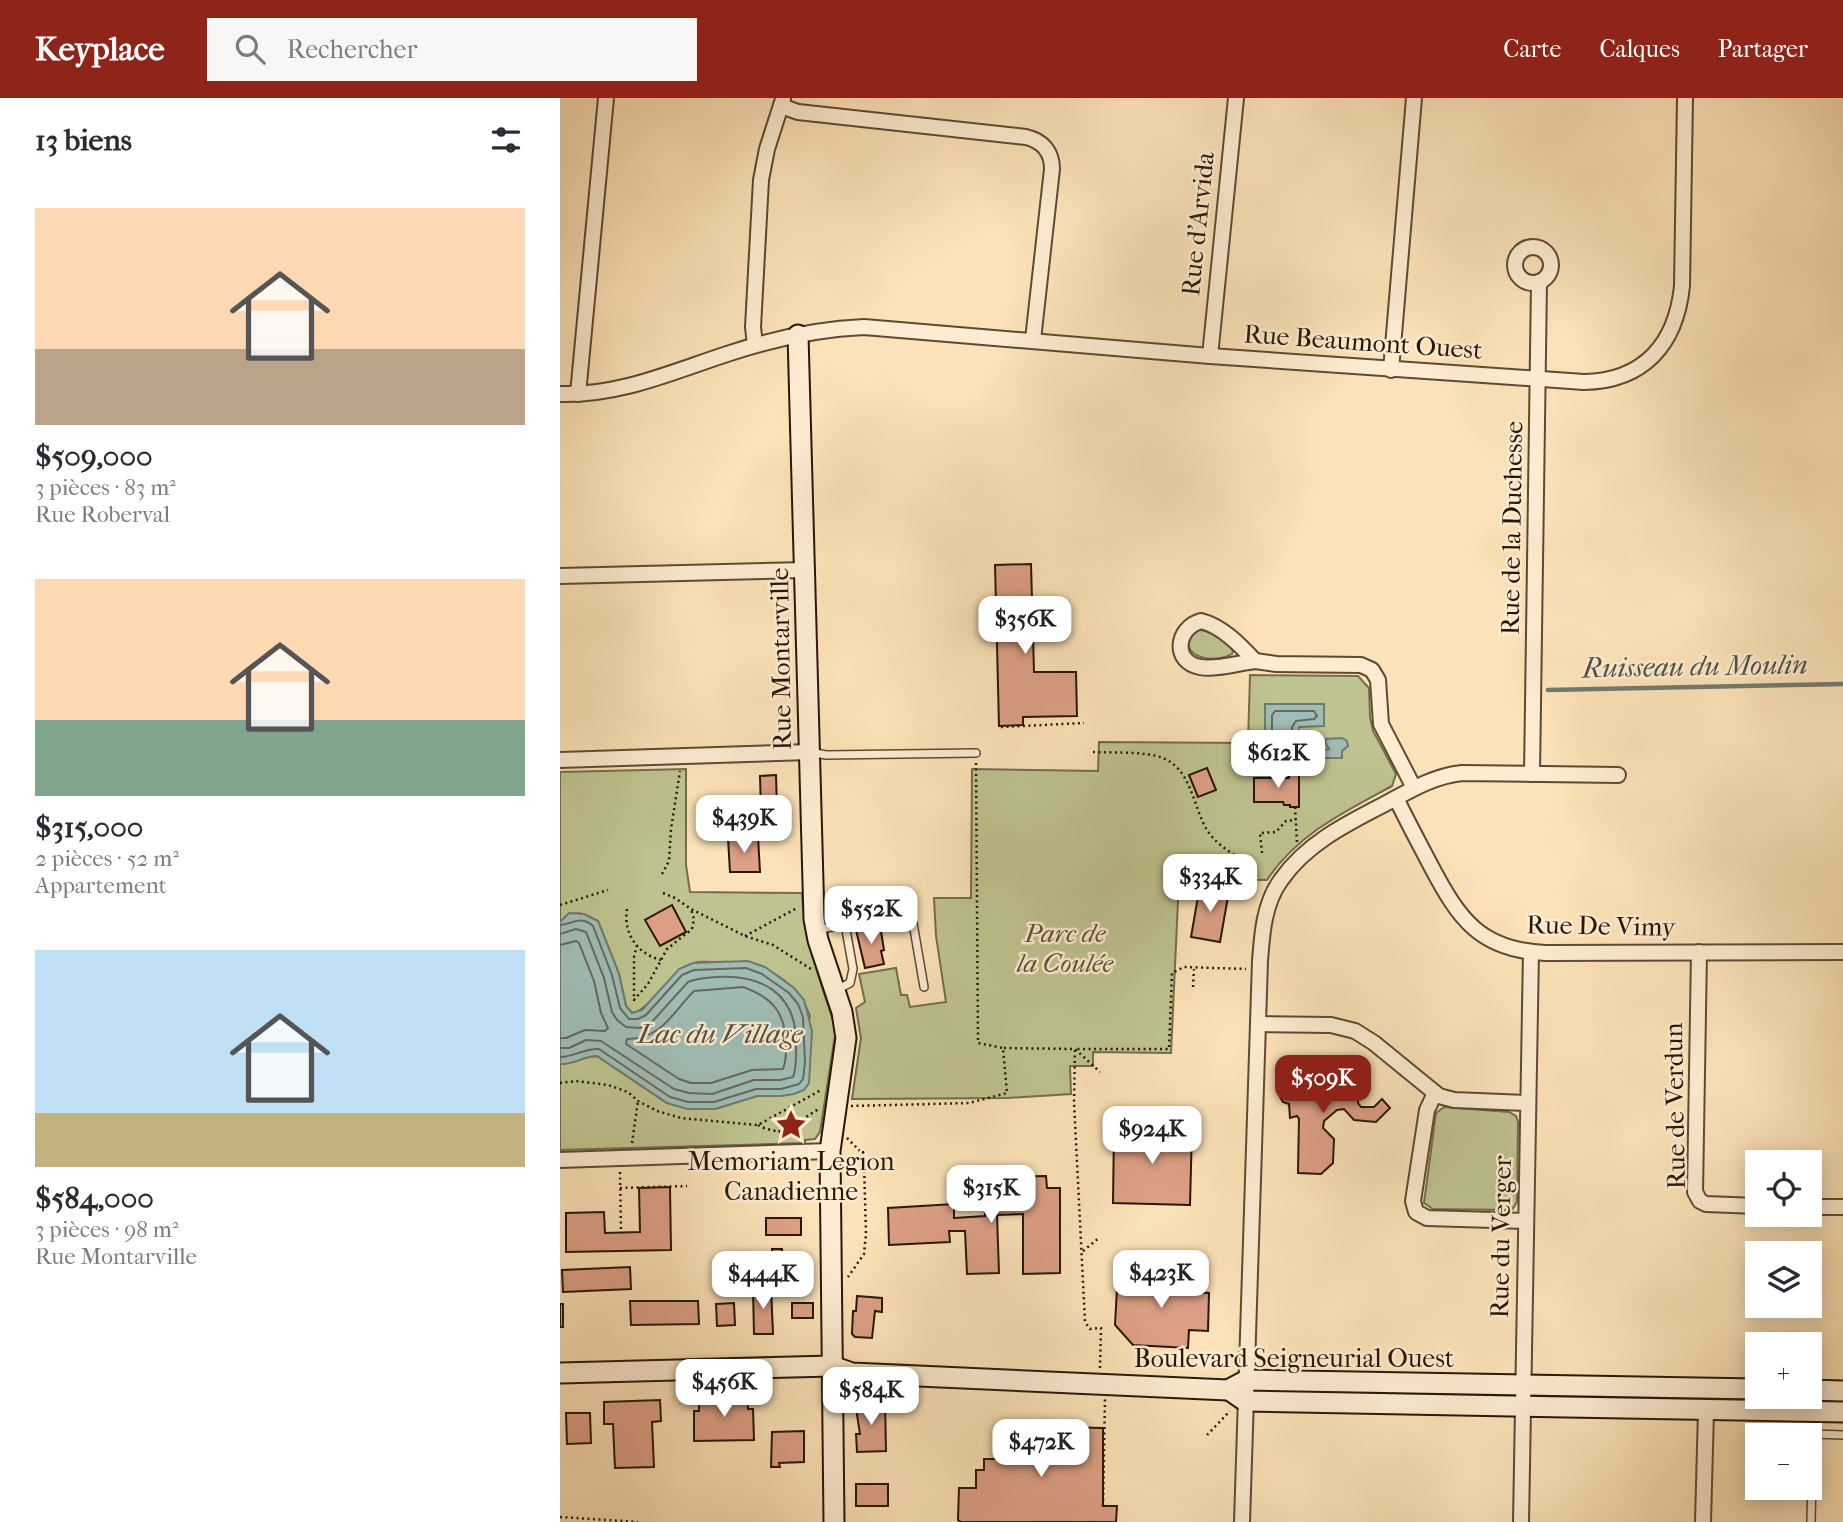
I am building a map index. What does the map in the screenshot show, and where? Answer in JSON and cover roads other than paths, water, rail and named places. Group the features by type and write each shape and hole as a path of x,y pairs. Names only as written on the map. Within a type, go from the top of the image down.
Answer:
{"street":[{"path":"578,394 606,98"},
{"name":"Rue d'Arvida","path":"1210,356 1236,98"},
{"path":"1391,370 1415,98"},
{"name":"Rue Beaumont Ouest","path":"560,394 578,394 643,383 755,345 798,335 864,327 1391,370 1584,382 1617,377 1647,362 1668,336 1678,313 1682,286 1685,98"},
{"path":"755,345 753,327 761,180 767,149 783,102 798,111 1026,137 1043,144 1050,156 1052,169 1033,340"},
{"name":"Rue de la Duchesse","path":"1532,774 1539,282"},
{"name":"Rue Montarville","path":"798,335 813,906 816,930 844,1019 846,1045 830,1151 834,1522"},
{"path":"560,576 805,570"},
{"path":"1255,661 1238,644 1208,623 1195,623 1184,632 1181,639 1180,646 1186,660 1199,667 1255,661 1276,664 1357,665 1372,670 1379,684 1378,708 1381,724 1414,788"},
{"path":"560,760 809,752"},
{"path":"1247,1380 1260,969 1266,914 1279,881 1327,835 1414,788 1446,775 1618,775"},
{"name":"Rue De Vimy","path":"1396,798 1447,895 1463,918 1495,942 1531,952 1843,952"},
{"name":"Rue du Verger","path":"1521,1522 1531,952"},
{"name":"Rue de Verdun","path":"1699,952 1695,1192 1700,1201 1706,1204 1745,1206"},
{"path":"1259,1024 1331,1026 1355,1031 1383,1050 1435,1093 1454,1100 1528,1103"},
{"path":"1435,1093 1427,1110 1413,1201 1416,1212 1427,1218 1526,1221"},
{"path":"560,1160 830,1151"},
{"path":"1822,1206 1843,1207"},
{"name":"Boulevard Seigneurial Ouest","path":"560,1373 832,1366 852,1373 1104,1394 1235,1400 1843,1412"},
{"name":"Boulevard Seigneurial Ouest","path":"1235,1400 1247,1380 1745,1389"},
{"path":"1822,1390 1843,1391"},
{"path":"1235,1400 1242,1522"},
{"path":"1703,1522 1706,1410"}],"lane":[{"path":"809,752 826,755 976,753"},
{"path":"816,930 867,920 909,919 913,923 924,987"},
{"path":"835,990 850,983 854,975 845,924"},
{"path":"1813,1412 1813,1423"},
{"path":"1822,1434 1843,1435"},
{"path":"1811,1522 1812,1500"}],"water":[{"path":"1265,704 1324,704 1324,726 1299,727 1299,756 1265,756"},
{"path":"1342,738 1347,741 1348,746 1342,751 1342,758 1320,758 1320,751 1329,749 1325,743 1326,739"},
{"name":"Lac du Village","path":"569,913 584,914 598,921 619,974 626,1006 632,1013 642,1010 679,969 693,963 748,961 765,967 794,988 804,1000 812,1031 809,1083 804,1090 781,1096 757,1096 715,1109 687,1109 667,1103 597,1056 560,1064 560,922"}],"waterway":[{"name":"Ruisseau du Moulin","path":"1548,690 1843,684"}],"place":[{"name":"Memoriam Legion Canadienne","path":"791,1125"}],"park label":[{"name":"Parc de la Coulée","path":"1065,948"}]}
